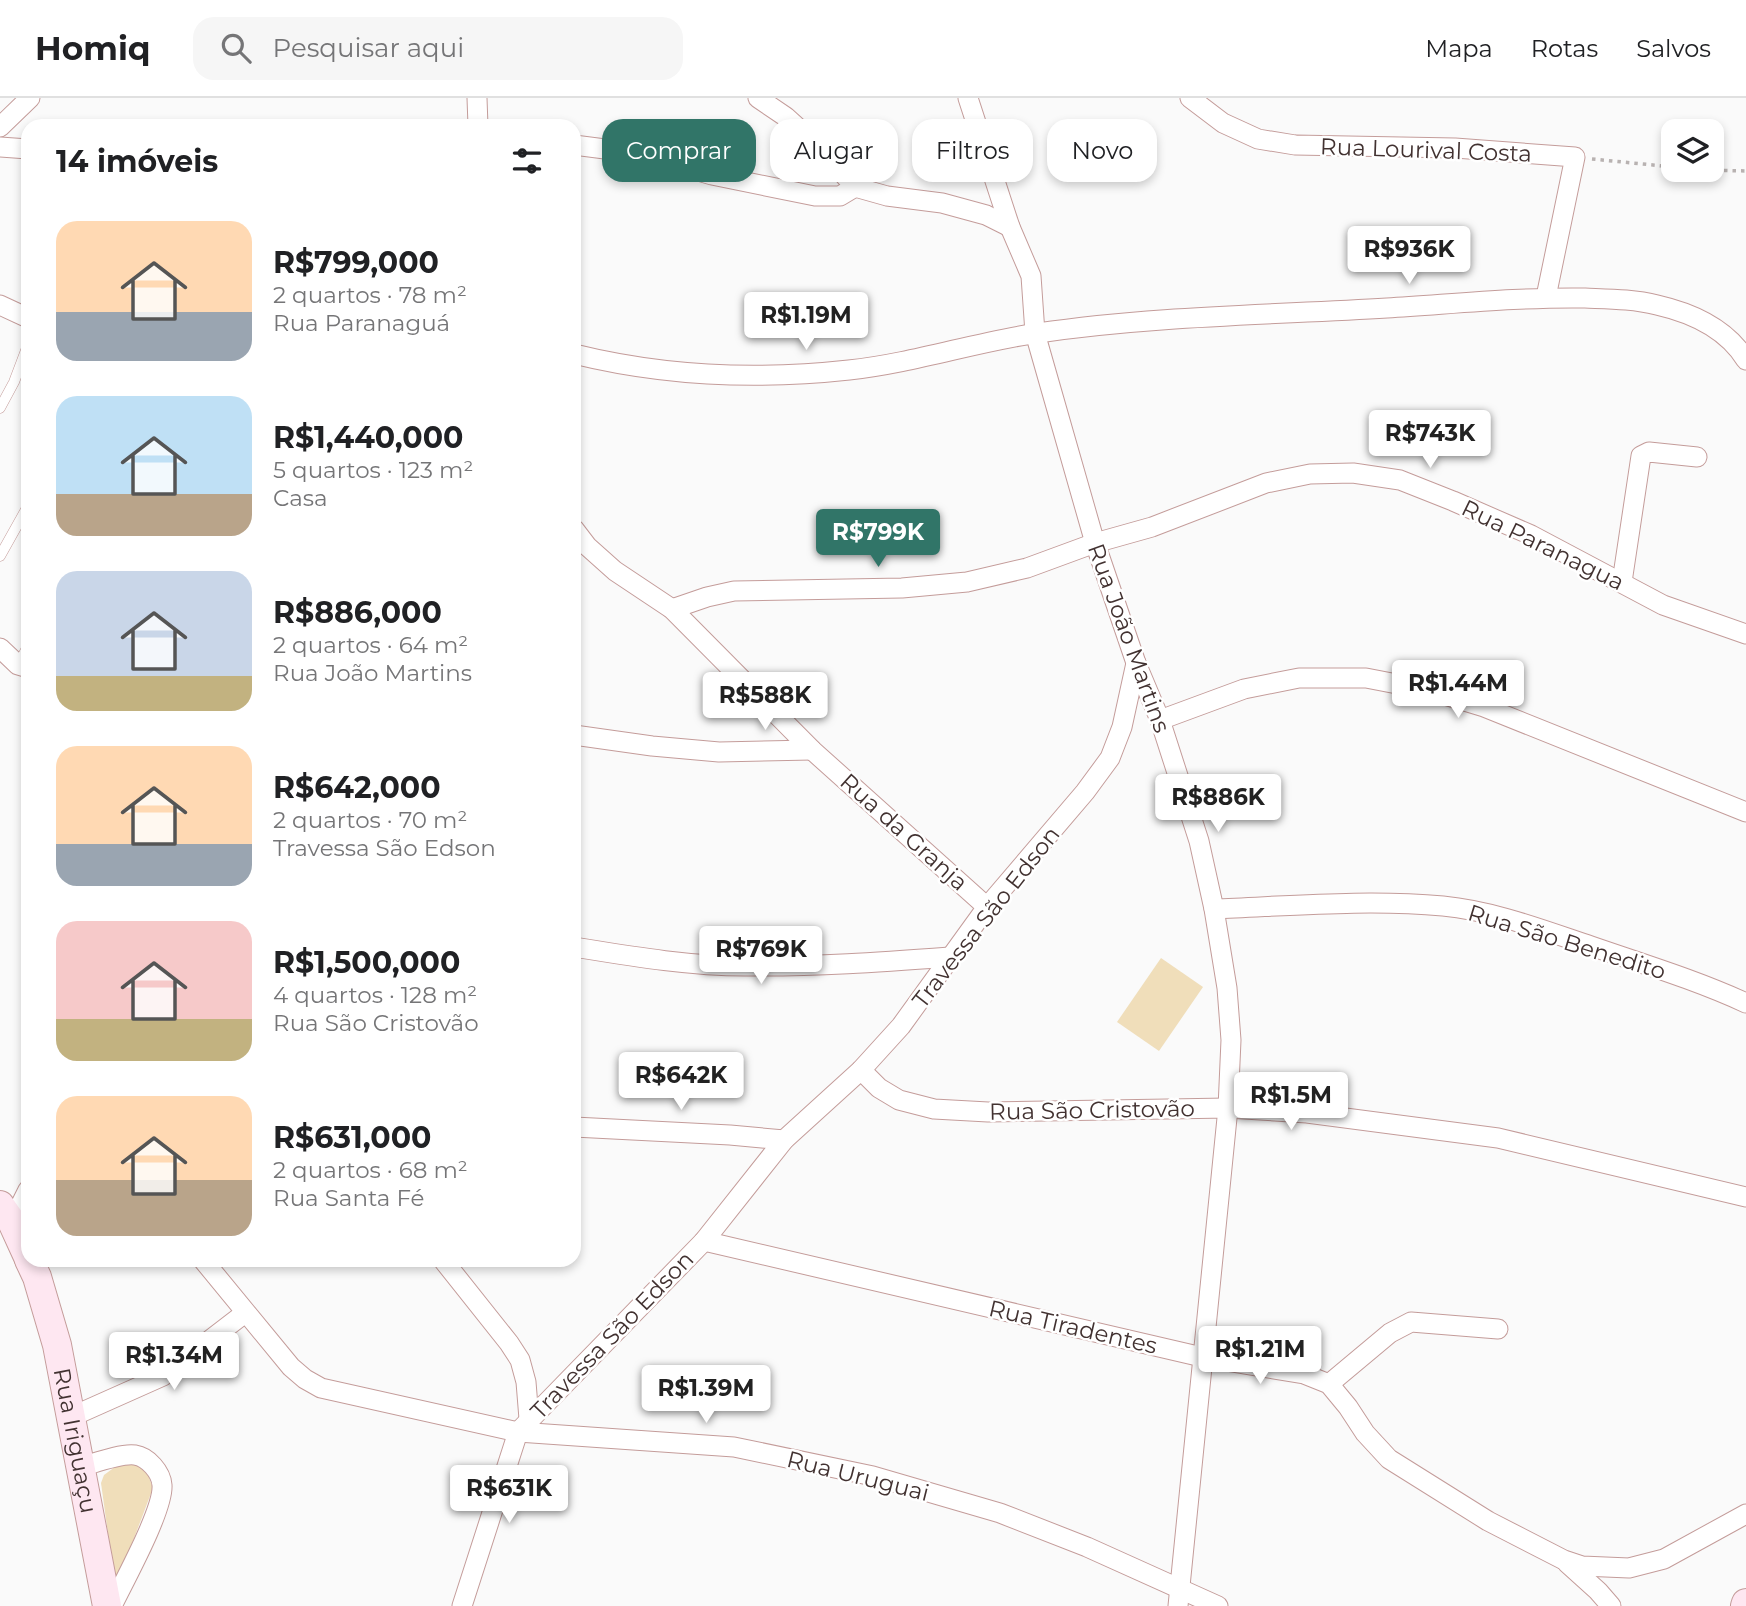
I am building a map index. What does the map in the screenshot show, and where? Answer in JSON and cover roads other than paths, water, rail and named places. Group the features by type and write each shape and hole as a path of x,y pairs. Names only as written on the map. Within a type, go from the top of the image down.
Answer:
{"main road":[{"name":"Rua Iriguaçu","path":"6,1213 21,1244"},
{"name":"Rua Iriguaçu","path":"32,1267 57,1345 110,1606"}],"street":[{"path":"0,127 30,98"},
{"path":"477,98 478,119"},
{"path":"758,98 785,108 855,187 887,196 953,206 986,215 1010,228"},
{"name":"Rua Lourival Costa","path":"1190,98 1223,123 1258,139 1295,145 1455,148 1575,157 1546,297"},
{"name":"Rua João Martins","path":"973,102 1010,228 1031,276 1035,333 1095,543 1136,663 1160,720 1199,841 1227,988 1230,1027 1228,1108 1179,1597"},
{"path":"581,146 636,153 712,175 815,196 839,196 855,187"},
{"path":"0,147 21,148"},
{"path":"581,355 650,369 709,374 849,370 936,356 1035,333 1108,324 1546,297 1626,299 1658,305 1720,330 1746,360"},
{"path":"0,305 21,315"},
{"path":"1622,582 1641,456 1649,452 1697,457"},
{"name":"Rua Paranagua","path":"672,609 734,591 902,589 967,582 1027,568 1095,543 1153,527 1266,483 1310,474 1353,473 1400,480 1442,497 1531,535 1663,605 1746,634"},
{"name":"Rua da Granja","path":"581,538 615,571 672,609 812,750 988,907"},
{"path":"0,648 21,664"},
{"name":"Travessa São Edson","path":"524,1425 704,1241 784,1140 860,1070 901,1026 988,907 1110,758 1122,727 1136,663"},
{"path":"1160,720 1258,686 1299,678 1366,678 1428,690 1484,707 1746,813"},
{"path":"581,736 719,752 812,750"},
{"name":"Rua São Benedito","path":"1214,909 1382,902 1445,906 1497,916 1550,933 1714,988 1746,1003"},
{"path":"581,948 645,958 743,966 842,964 950,957"},
{"name":"Rua São Cristovão","path":"860,1070 879,1088 899,1100 934,1109 988,1112 1228,1108 1307,1113 1498,1138 1746,1197"},
{"path":"581,1127 784,1140"},
{"path":"6,1213 21,1197"},
{"name":"Rua Tiradentes","path":"704,1241 1202,1357 1304,1374 1329,1384"},
{"name":"Rua Uruguai","path":"209,1267 291,1367 321,1388 524,1425 734,1447 873,1476 1000,1513 1087,1547 1179,1597 1219,1606"},
{"path":"449,1267 509,1343 520,1360 526,1382 524,1425 462,1606"},
{"path":"71,1417 163,1376 245,1313"},
{"path":"1498,1329 1411,1322 1390,1332 1329,1384 1365,1433 1389,1459 1488,1521 1564,1560 1582,1566 1629,1568 1664,1559 1746,1514"},
{"path":"81,1467 135,1455 154,1465 162,1483 160,1503 110,1606"},
{"path":"1564,1560 1611,1606"}],"lane":[{"path":"0,408 21,362"},
{"path":"0,556 21,518"}]}
